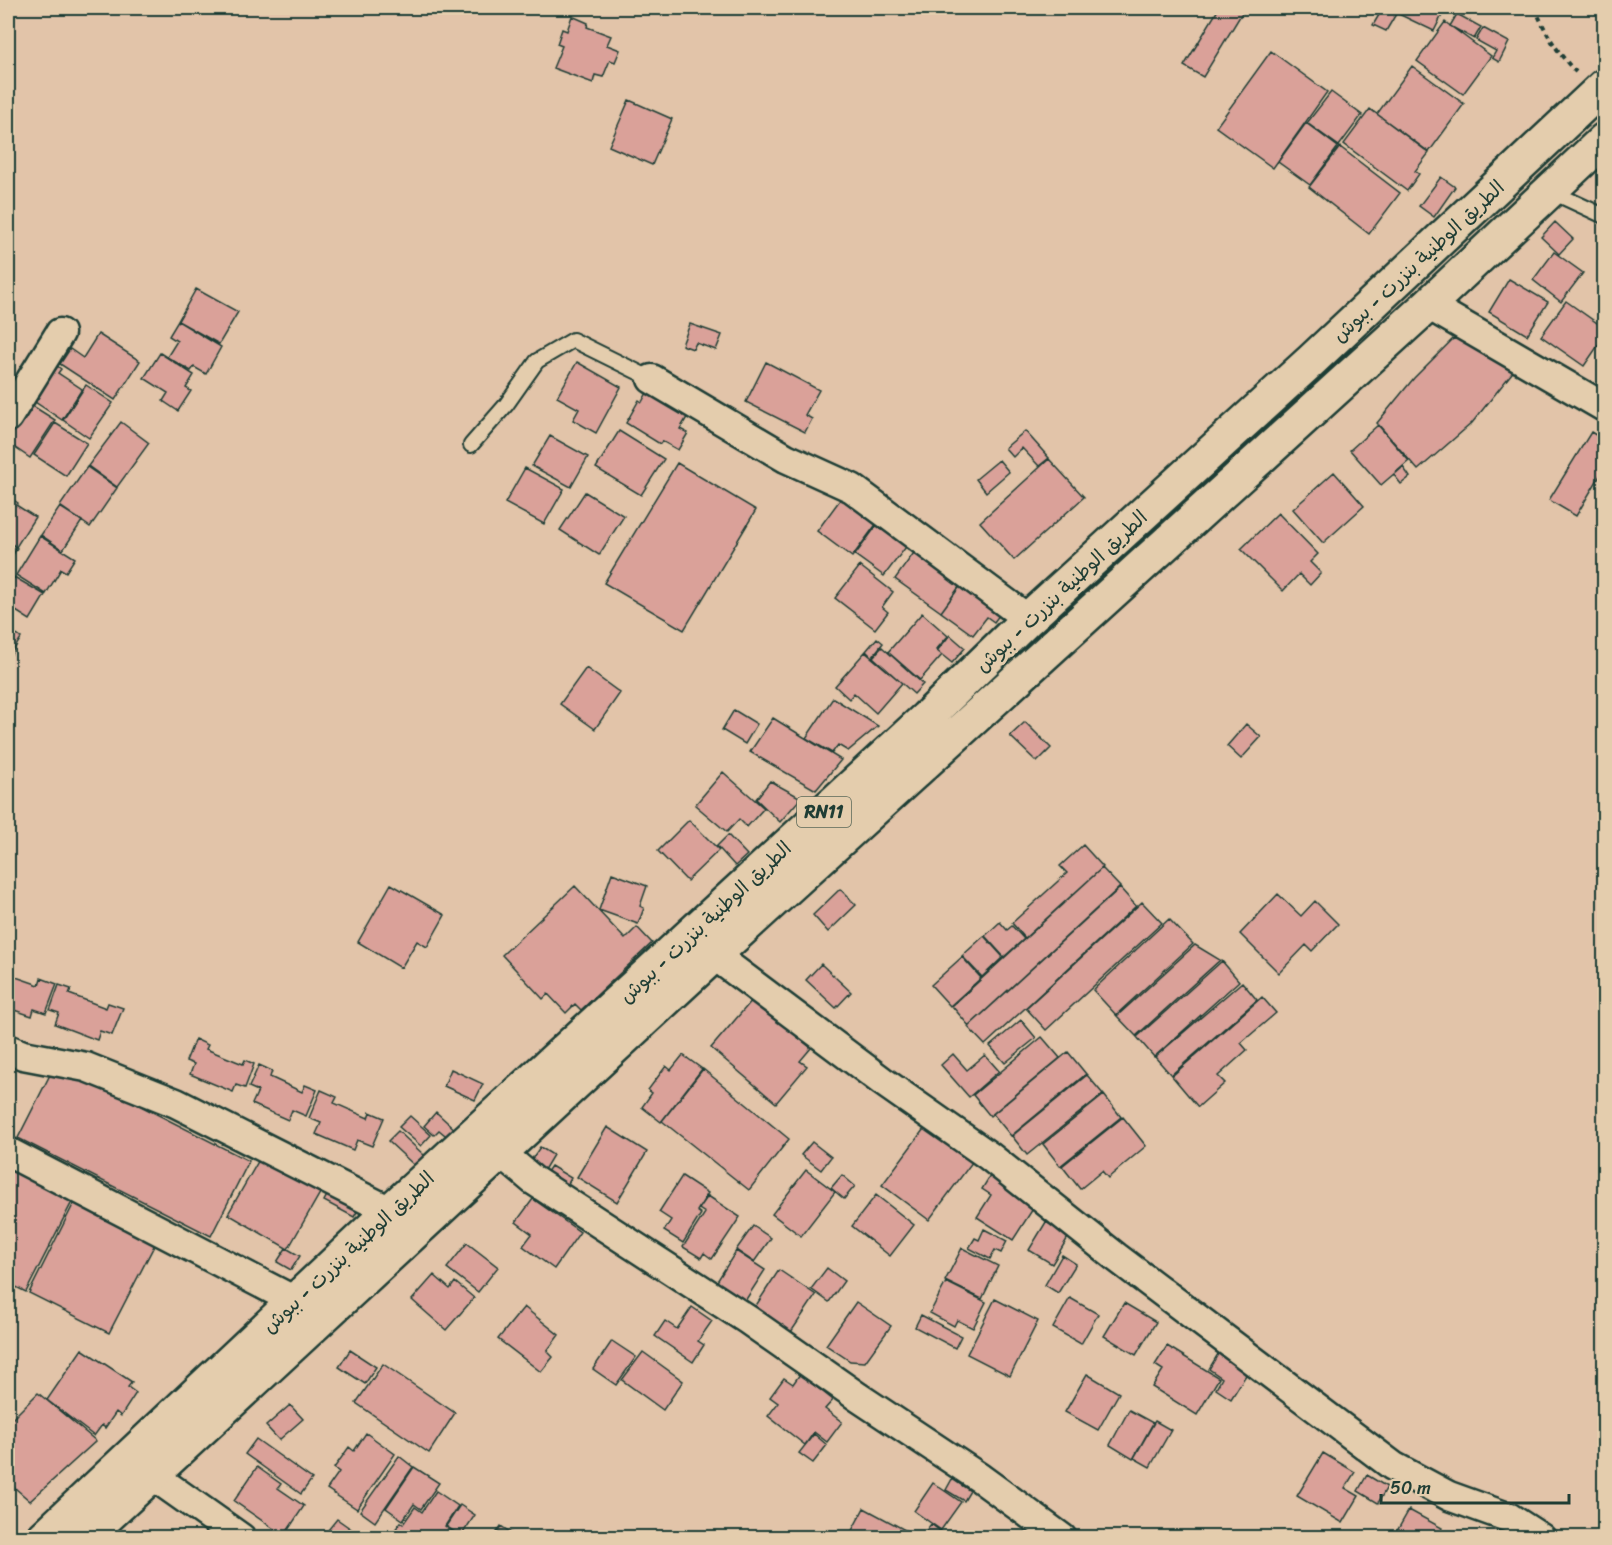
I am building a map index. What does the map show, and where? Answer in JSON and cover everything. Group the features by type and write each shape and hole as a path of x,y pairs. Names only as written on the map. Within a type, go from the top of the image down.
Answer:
{"main road":[{"name":"الطريق الوطنية بنزرت - ببوش","path":"42,1538 390,1211 917,726 1028,620 1312,360 1600,90"},
{"name":"الطريق الوطنية بنزرت - ببوش","path":"84,1538 714,955 1428,305 1605,140"}],"street":[{"path":"1428,305 1605,407"},
{"path":"8,417 60,333"},
{"path":"652,379 786,458 852,488 1028,620"},
{"path":"714,955 882,1081 989,1156 1116,1257 1393,1466 1449,1496 1510,1518 1541,1538"},
{"path":"8,1049 23,1055 86,1067 176,1103 390,1211"},
{"path":"8,1152 295,1301"},
{"path":"501,1153 533,1180 748,1320 858,1398 980,1478 1062,1538"},
{"path":"152,1475 241,1538"}],"lane":[{"path":"1550,191 1605,216"},
{"path":"471,445 506,405 537,361 573,340 652,379"}],"path":[{"path":"1536,8 1541,22 1562,58 1600,90"}],"building":[{"path":"1219,8 1245,8 1203,77 1184,66"},
{"path":"1383,8 1396,14 1386,31 1373,25"},
{"path":"1386,8 1426,8 1442,15 1434,31"},
{"path":"1457,14 1481,27 1474,39 1450,26"},
{"path":"572,16 588,23 587,27 611,36 607,45 620,50 615,62 610,60 603,77 595,75 593,83 553,68 562,46 557,44 562,29 567,31"},
{"path":"1445,22 1491,56 1463,94 1417,61"},
{"path":"1483,28 1509,42 1499,62 1492,58 1496,51 1476,40"},
{"path":"1271,51 1327,92 1273,168 1216,127"},
{"path":"1412,66 1464,104 1429,152 1377,114"},
{"path":"1331,92 1362,115 1339,146 1307,123"},
{"path":"629,100 672,119 652,165 609,146"},
{"path":"1370,109 1429,153 1415,171 1419,174 1407,191 1344,144"},
{"path":"1306,123 1338,147 1310,185 1278,162"},
{"path":"1340,147 1400,193 1369,234 1309,187"},
{"path":"1441,177 1455,187 1434,217 1419,206"},
{"path":"1555,222 1573,239 1559,254 1541,237"},
{"path":"1554,252 1583,273 1561,302 1533,280"},
{"path":"1509,279 1548,302 1527,335 1489,312"},
{"path":"196,289 238,312 219,344 178,321"},
{"path":"1566,301 1604,328 1604,337 1584,366 1541,336"},
{"path":"178,321 221,347 206,374 194,367 191,371 167,357 177,341 169,336"},
{"path":"690,324 722,335 716,350 696,343 693,349 682,345"},
{"path":"98,334 140,361 115,400 60,364 70,349 83,358"},
{"path":"1453,339 1470,340 1516,368 1472,423 1418,470 1377,423 1414,378"},
{"path":"160,353 194,375 186,388 191,391 178,411 163,401 168,393 144,378"},
{"path":"577,362 621,387 596,433 573,420 579,409 557,397"},
{"path":"766,362 819,390 805,415 812,419 805,432 746,402"},
{"path":"55,364 61,369 58,373 82,389 62,420 32,400"},
{"path":"86,385 113,403 89,438 63,420"},
{"path":"649,389 689,414 680,429 688,433 678,450 662,441 660,444 626,423 639,400 642,402"},
{"path":"28,403 55,420 30,458 8,443 8,434"},
{"path":"121,422 149,443 117,487 88,466"},
{"path":"55,423 87,443 66,476 34,455"},
{"path":"1378,425 1409,461 1381,485 1350,450"},
{"path":"619,431 664,459 641,495 596,468"},
{"path":"1025,431 1049,458 1039,466 1022,448 1013,457 1005,448"},
{"path":"1591,432 1604,440 1604,469 1576,516 1549,500"},
{"path":"550,436 588,457 571,487 532,466"},
{"path":"1049,459 1084,497 1014,560 980,522"},
{"path":"999,460 1009,472 986,492 976,479"},
{"path":"677,463 756,510 684,630 604,583"},
{"path":"87,467 117,488 90,527 60,506"},
{"path":"1403,467 1410,477 1401,484 1394,475"},
{"path":"525,468 564,489 544,524 505,503"},
{"path":"1334,472 1364,506 1323,543 1293,509"},
{"path":"585,492 624,516 599,555 560,530"},
{"path":"845,493 880,519 852,557 817,531"},
{"path":"8,496 18,503 16,505 35,517 16,547 8,541"},
{"path":"60,507 82,521 63,550 41,535"},
{"path":"1278,513 1318,554 1310,562 1321,573 1310,585 1299,574 1283,591 1241,549"},
{"path":"880,521 909,543 884,576 855,555"},
{"path":"40,536 75,558 66,572 61,569 46,594 16,575"},
{"path":"8,542 17,548 8,563"},
{"path":"921,543 967,576 941,612 895,579"},
{"path":"860,566 893,592 882,607 888,612 875,629 835,598"},
{"path":"14,577 45,595 30,620 8,606 8,587"},
{"path":"967,577 1006,606 994,622 987,617 973,635 941,612"},
{"path":"922,613 948,636 936,650 942,655 920,680 888,652"},
{"path":"8,629 21,638 8,659"},
{"path":"950,635 965,648 952,663 937,651"},
{"path":"877,638 883,643 872,657 866,651"},
{"path":"882,647 923,684 914,694 873,657"},
{"path":"865,652 902,683 876,713 854,693 849,699 835,686"},
{"path":"586,668 620,693 595,729 560,704"},
{"path":"833,698 878,726 848,751 838,745 832,753 806,738"},
{"path":"734,710 757,724 745,744 722,730"},
{"path":"773,718 841,760 816,790 750,752"},
{"path":"1025,722 1051,748 1037,762 1010,736"},
{"path":"1246,724 1261,737 1241,759 1227,746"},
{"path":"723,772 764,808 747,827 739,819 727,832 695,805"},
{"path":"770,781 801,798 780,822 756,799"},
{"path":"689,820 719,850 687,881 658,851"},
{"path":"728,835 747,855 735,866 717,846"},
{"path":"1083,845 1103,867 1025,938 1012,923 1067,873 1060,866"},
{"path":"1102,868 1120,887 969,1026 952,1006"},
{"path":"612,873 647,886 640,906 644,908 638,924 599,910"},
{"path":"391,884 445,915 427,947 417,941 401,968 358,942"},
{"path":"575,886 625,939 637,927 652,943 581,1010 575,1004 566,1013 548,994 543,999 502,955"},
{"path":"1120,888 1136,906 985,1045 968,1027"},
{"path":"840,889 856,905 828,932 813,915"},
{"path":"1278,894 1301,916 1315,901 1338,924 1312,951 1306,945 1279,973 1240,934"},
{"path":"1142,902 1162,923 1046,1030 1026,1008"},
{"path":"1169,919 1193,944 1116,1015 1093,990"},
{"path":"1000,922 1007,930 1012,926 1024,939 1004,957 985,936"},
{"path":"984,936 1003,957 982,977 962,956"},
{"path":"1195,945 1220,960 1136,1036 1117,1016"},
{"path":"962,957 981,978 950,1006 931,985"},
{"path":"1222,961 1239,981 1154,1057 1137,1037"},
{"path":"821,964 851,992 836,1008 806,980"},
{"path":"8,965 12,966 10,975 39,985 41,978 57,984 46,1013 34,1009 32,1016 8,1008"},
{"path":"1242,982 1257,1000 1171,1075 1155,1057"},
{"path":"59,985 71,989 69,994 106,1008 108,1003 123,1008 112,1035 100,1031 97,1040 55,1024 59,1013 50,1010"},
{"path":"1262,997 1276,1013 1241,1043 1247,1050 1218,1076 1225,1083 1198,1107 1172,1076"},
{"path":"753,999 811,1048 800,1061 807,1066 776,1103 711,1048"},
{"path":"1021,1020 1036,1038 1005,1063 990,1046"},
{"path":"1042,1037 1060,1058 990,1116 973,1095"},
{"path":"195,1039 208,1045 206,1049 243,1064 245,1060 254,1064 245,1088 236,1085 233,1092 190,1074 194,1064 186,1061"},
{"path":"1068,1052 1086,1074 1011,1136 993,1114"},
{"path":"953,1054 967,1070 985,1055 999,1071 969,1097 941,1065"},
{"path":"683,1055 702,1069 661,1122 642,1107 652,1093 648,1090 666,1066 671,1070"},
{"path":"56,1063 249,1161 211,1236 18,1138"},
{"path":"259,1065 272,1071 270,1077 302,1092 305,1085 317,1090 306,1116 292,1110 288,1120 252,1104 258,1091 249,1087"},
{"path":"451,1069 483,1084 475,1100 444,1086"},
{"path":"703,1069 789,1139 749,1190 662,1121"},
{"path":"1087,1075 1103,1094 1027,1155 1012,1136"},
{"path":"321,1090 337,1097 334,1103 368,1118 370,1112 384,1118 372,1146 357,1140 353,1150 316,1134 321,1123 309,1118"},
{"path":"1104,1095 1121,1117 1060,1166 1043,1144"},
{"path":"436,1112 458,1132 451,1140 439,1130 434,1135 424,1126"},
{"path":"410,1116 431,1135 421,1146 399,1127"},
{"path":"1123,1117 1146,1146 1108,1178 1102,1171 1080,1189 1062,1166"},
{"path":"929,1122 976,1157 929,1220 882,1185"},
{"path":"607,1127 647,1152 617,1202 577,1177"},
{"path":"398,1131 424,1155 415,1166 388,1141"},
{"path":"812,1142 831,1157 821,1170 801,1155"},
{"path":"540,1147 553,1155 541,1175 527,1166"},
{"path":"260,1158 320,1193 288,1249 228,1214"},
{"path":"8,1159 76,1194 26,1292 8,1283"},
{"path":"551,1166 571,1178 565,1189 544,1176"},
{"path":"806,1170 835,1192 801,1236 772,1214"},
{"path":"993,1171 1038,1201 1013,1240 977,1217 991,1195 982,1189"},
{"path":"842,1175 855,1186 844,1199 831,1188"},
{"path":"682,1176 708,1193 697,1211 701,1214 683,1243 664,1231 671,1220 659,1212"},
{"path":"331,1188 361,1205 354,1217 324,1201"},
{"path":"876,1195 914,1225 890,1256 852,1226"},
{"path":"708,1196 740,1217 712,1259 704,1253 701,1258 683,1247 705,1213 699,1209"},
{"path":"533,1199 580,1232 554,1269 523,1246 532,1234 516,1222"},
{"path":"75,1201 156,1242 109,1333 29,1293"},
{"path":"1046,1222 1069,1236 1052,1264 1029,1250"},
{"path":"753,1226 771,1238 754,1262 736,1250"},
{"path":"984,1229 1007,1241 1001,1253 995,1250 990,1259 969,1248 975,1238 979,1240"},
{"path":"467,1243 498,1267 478,1292 447,1268"},
{"path":"286,1248 300,1256 291,1270 277,1262"},
{"path":"962,1248 998,1266 982,1299 945,1281"},
{"path":"736,1251 765,1270 745,1301 716,1283"},
{"path":"1062,1255 1076,1264 1058,1293 1045,1285"},
{"path":"827,1268 844,1281 829,1302 811,1289"},
{"path":"779,1270 816,1295 791,1332 755,1307"},
{"path":"434,1275 450,1289 455,1282 474,1298 446,1330 412,1300"},
{"path":"946,1282 986,1302 973,1328 957,1320 954,1326 930,1313"},
{"path":"1070,1298 1098,1314 1081,1344 1053,1328"},
{"path":"995,1299 1038,1321 1010,1376 967,1354"},
{"path":"856,1302 891,1326 865,1362 850,1361 826,1345"},
{"path":"1124,1303 1156,1322 1136,1355 1104,1336"},
{"path":"524,1307 559,1335 547,1351 553,1357 541,1372 498,1339"},
{"path":"692,1307 712,1321 698,1341 704,1345 693,1362 655,1336 665,1321 677,1329"},
{"path":"921,1315 961,1336 955,1348 915,1327"},
{"path":"612,1341 636,1357 616,1385 593,1369"},
{"path":"1167,1346 1219,1378 1197,1415 1152,1387 1163,1370 1155,1365"},
{"path":"82,1349 132,1382 128,1387 136,1393 121,1416 116,1412 105,1428 102,1425 94,1436 47,1400"},
{"path":"1221,1349 1251,1367 1231,1399 1216,1389 1222,1378 1209,1369"},
{"path":"350,1350 376,1367 365,1384 339,1367"},
{"path":"643,1352 683,1381 663,1410 622,1380"},
{"path":"383,1364 455,1413 429,1453 356,1403"},
{"path":"800,1374 833,1400 825,1409 842,1422 827,1442 814,1432 805,1445 768,1416 778,1403 770,1397 784,1378 793,1384"},
{"path":"1087,1374 1119,1393 1098,1430 1065,1412"},
{"path":"38,1393 96,1441 30,1501 8,1482 8,1423"},
{"path":"290,1405 303,1419 279,1440 266,1426"},
{"path":"1129,1410 1153,1423 1133,1459 1110,1445"},
{"path":"1155,1421 1171,1430 1150,1467 1134,1458"},
{"path":"366,1433 395,1454 357,1509 327,1489 339,1472 334,1468 349,1447 354,1451"},
{"path":"814,1434 827,1445 813,1463 799,1453"},
{"path":"256,1439 312,1479 301,1494 245,1454"},
{"path":"1323,1453 1355,1472 1345,1488 1359,1496 1343,1523 1297,1496"},
{"path":"399,1456 413,1467 375,1522 360,1511"},
{"path":"257,1467 281,1484 278,1488 304,1506 284,1536 234,1501"},
{"path":"414,1467 439,1483 421,1509 414,1504 403,1520 386,1508"},
{"path":"1367,1475 1387,1487 1378,1503 1358,1491"},
{"path":"952,1479 970,1491 964,1501 946,1490"},
{"path":"933,1483 961,1502 941,1530 914,1511"},
{"path":"436,1491 458,1506 445,1526 460,1538 394,1538 391,1535 401,1522 403,1524 415,1507 422,1512"},
{"path":"460,1505 475,1515 461,1536 446,1526"},
{"path":"864,1508 907,1531 903,1538 848,1538"},
{"path":"1409,1510 1442,1528 1437,1538 1393,1538"},
{"path":"337,1519 364,1538 329,1538 332,1533 328,1530"},
{"path":"931,1524 945,1535 944,1538 934,1538 926,1531"},
{"path":"501,1526 511,1533 508,1538 493,1538"}]}
